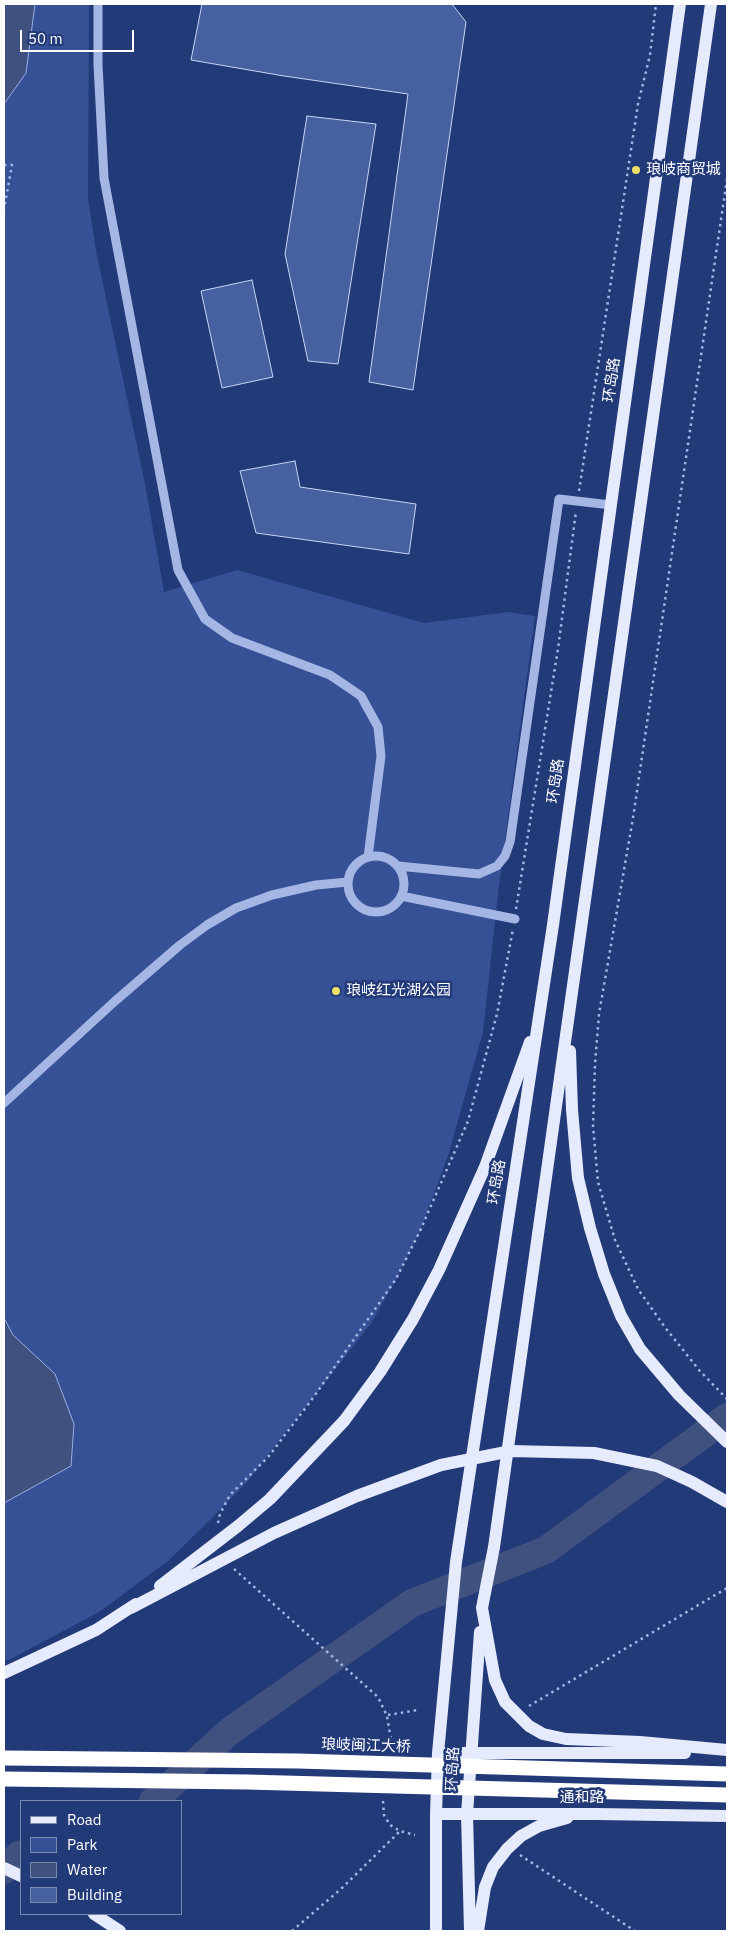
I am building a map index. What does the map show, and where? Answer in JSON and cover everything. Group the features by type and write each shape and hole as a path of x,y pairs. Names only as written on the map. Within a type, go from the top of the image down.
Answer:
{"highway":[{"name":"琅岐闽江大桥","path":"4,1758 298,1761 727,1774"},
{"path":"4,1779 247,1782 727,1795"}],"main road":[{"name":"环岛路","path":"436,1931 438,1753 449,1620 456,1562 539,1016 680,4"},
{"path":"711,4 494,1547 482,1608 495,1680 505,1702 530,1726 543,1734 566,1738 640,1742 727,1752"},
{"path":"131,1608 205,1552 270,1499 344,1421 380,1372 440,1270 485,1167 539,1016"},
{"path":"569,1018 572,1110 578,1178 604,1274 621,1316 640,1349 668,1382 727,1442"},
{"path":"4,1673 96,1630 131,1608 274,1534 358,1496 441,1465 511,1451 594,1453 657,1466 692,1482 727,1502"},
{"name":"环岛路","path":"470,1931 467,1814 482,1608"},
{"path":"438,1753 727,1752"},
{"name":"通和路","path":"436,1814 727,1816"},
{"path":"478,1931 484,1886 493,1867 507,1849 521,1836 539,1826 566,1818 596,1814"},
{"path":"4,1868 20,1876"},
{"path":"96,1915 120,1931"}],"street":[{"path":"98,4 98,65 104,178 178,570 205,619 232,638 330,675 361,696 378,727 381,756 368,857"},
{"path":"398,866 404,881 401,896 390,908 382,911 365,910 352,898 348,882 354,866 368,857 384,857 398,866 479,874 496,866 505,856 510,842 559,499 611,505"},
{"path":"4,1103 114,1002 180,945 207,925 236,908 272,895 316,885 348,882"},
{"path":"401,896 515,919"}],"path":[{"path":"4,165 12,165 4,209"},
{"path":"727,180 633,818 599,1014 593,1126 598,1182 616,1240 638,1289 699,1370 727,1399"},
{"path":"526,1708 727,1588"},
{"path":"309,1634 360,1680"},
{"path":"387,1716 418,1710"},
{"path":"292,1931 342,1888 400,1831"},
{"path":"513,1850 635,1931"}],"green space":[{"path":"4,4 89,4 88,198 96,251 145,484 164,592 237,570 424,623 508,612 535,616 499,885 483,1032 448,1156 420,1231 396,1279 372,1322 247,1482 168,1561 99,1612 4,1661"}],"water":[{"path":"4,4 35,4 26,73 4,104"},
{"path":"4,1318 13,1335 55,1374 74,1424 71,1466 4,1503"}],"building":[{"path":"202,4 452,4 466,22 413,390 369,382 408,94 191,60"},
{"path":"307,116 376,124 338,364 308,361 285,254"},
{"path":"252,280 273,377 222,388 201,291"},
{"path":"295,461 300,487 416,504 409,554 256,533 240,471"}],"waterway":[{"path":"154,1800 230,1731 412,1603 546,1550 727,1417"},
{"path":"4,1870 20,1855"}],"place":[{"name":"琅岐商贸城","path":"636,170"},
{"name":"琅岐红光湖公园","path":"336,991"}]}
